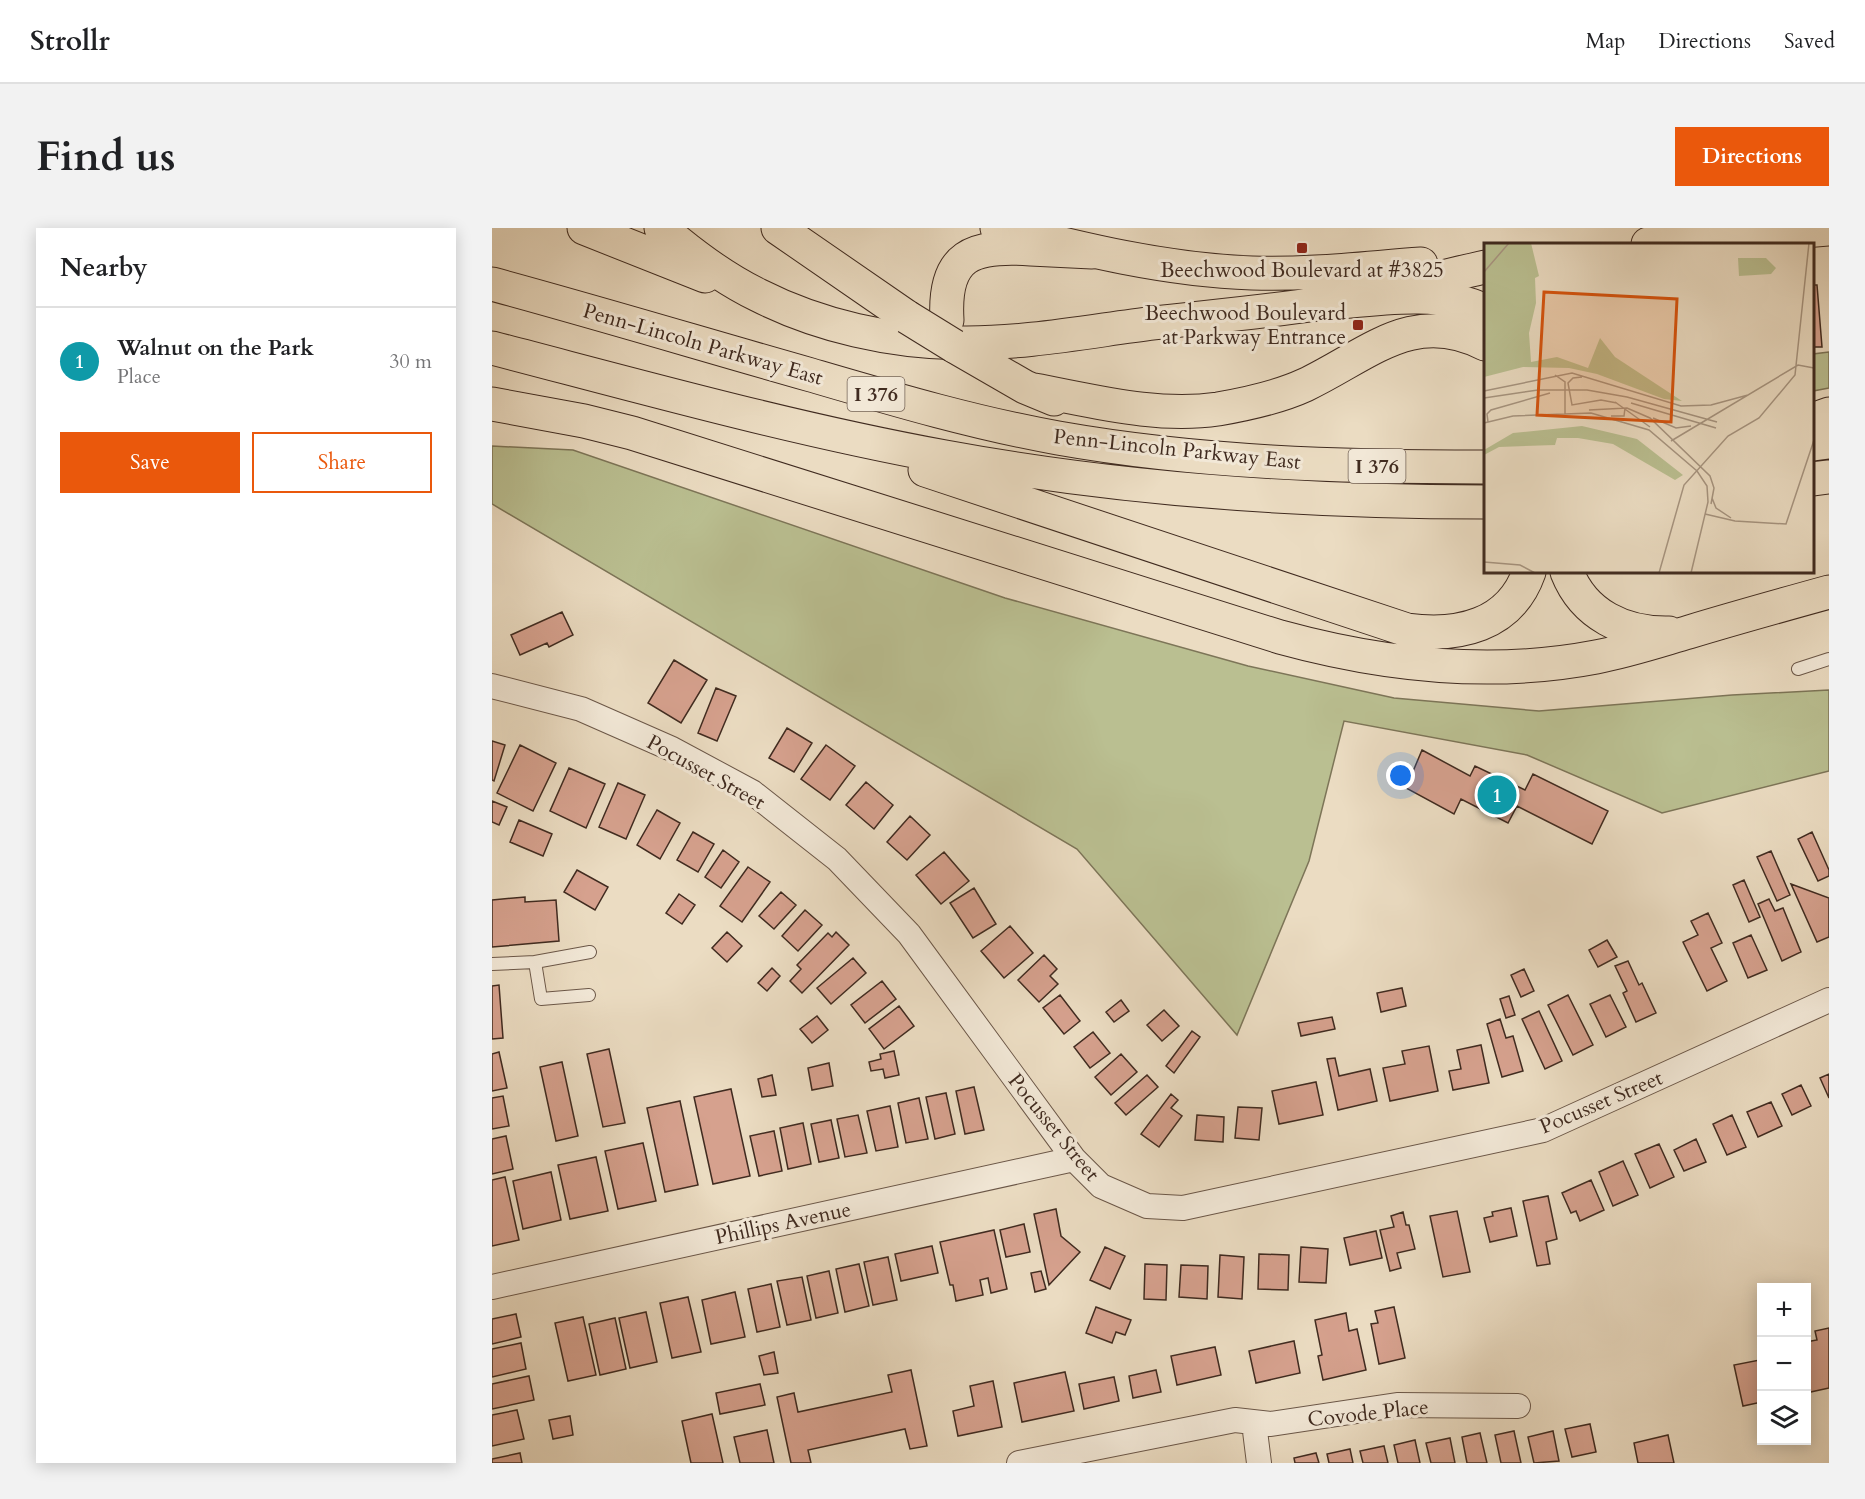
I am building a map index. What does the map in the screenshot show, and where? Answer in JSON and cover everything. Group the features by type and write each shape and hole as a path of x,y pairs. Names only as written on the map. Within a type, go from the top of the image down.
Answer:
{"main road":[{"path":"584,228 818,319 852,329 932,342 962,343 1021,339 1319,304 1427,297 1462,302 1484,311"},
{"path":"661,228 697,257 757,295"},
{"path":"778,228 907,317 950,333 1029,388 1152,432 1269,461"},
{"path":"997,228 1092,252 1183,267 1253,273 1327,272 1484,258"},
{"path":"1660,243 1829,229"},
{"path":"950,333 946,305 950,280 965,259 976,252 1002,247 1092,252"},
{"path":"1319,304 1484,267"},
{"name":"Penn-Lincoln Parkway East","path":"492,284 910,404 1059,438 1190,455 1269,461 1348,465 1484,467"},
{"path":"1029,388 1152,410 1216,409 1263,399 1303,386 1383,343 1411,332 1443,330 1459,333 1484,344"},
{"name":"Penn-Lincoln Parkway East","path":"492,348 790,424 946,457 1118,483 1358,501 1484,502"},
{"path":"492,404 632,433 1280,637 1348,654 1422,664 1508,666 1595,657 1638,647 1829,592"},
{"path":"1814,419 1829,414"},
{"path":"790,424 1407,630 1424,633 1450,632 1474,627 1488,621 1512,602 1529,573"},
{"path":"1814,444 1829,442"},
{"path":"1814,479 1829,477"},
{"path":"1568,573 1581,597 1602,616 1615,624 1645,632 1686,633"}],"street":[{"name":"Pocusset Street","path":"492,686 581,709 672,749 752,792 837,859 909,934 1074,1159 1101,1186 1147,1206 1184,1208 1543,1130 1829,1000"},
{"name":"Phillips Avenue","path":"492,1287 1074,1159"},
{"name":"Covode Place","path":"1019,1463 1235,1420 1271,1424 1397,1406 1518,1406"},
{"path":"1254,1422 1259,1463"}],"lane":[{"path":"1798,669 1829,659"},
{"path":"492,964 535,962 590,952"},
{"path":"535,962 541,999 589,994"}],"green space":[{"path":"1829,352 1829,388 1814,391 1814,354"},
{"path":"492,446 573,450 1005,598 1248,666 1394,698 1539,711 1732,695 1829,690 1829,771 1662,813 1527,755 1344,721 1309,861 1237,1035 1077,849 492,504"}],"building":[{"path":"1814,285 1817,285 1822,347 1814,347"},
{"path":"562,612 573,635 549,647 547,643 520,655 511,635"},
{"path":"674,660 707,680 681,723 648,703"},
{"path":"716,688 736,696 717,741 698,733"},
{"path":"787,728 812,743 794,772 769,758"},
{"path":"492,741 505,745 494,781 492,780"},
{"path":"520,745 556,763 533,811 497,793"},
{"path":"826,745 855,766 830,800 801,779"},
{"path":"1422,750 1470,776 1475,766 1525,790 1533,774 1608,811 1592,844 1517,806 1508,823 1461,799 1454,814 1406,788"},
{"path":"569,768 605,784 586,828 550,811"},
{"path":"866,782 893,805 874,829 846,805"},
{"path":"618,783 645,795 626,839 599,827"},
{"path":"492,801 507,807 499,825 492,822"},
{"path":"657,810 680,823 660,859 637,845"},
{"path":"910,816 930,835 907,860 887,842"},
{"path":"519,820 552,834 543,856 510,842"},
{"path":"693,832 714,844 698,872 677,860"},
{"path":"1812,832 1829,870 1829,876 1818,881 1798,839"},
{"path":"723,850 739,862 721,888 705,877"},
{"path":"1771,851 1790,895 1777,901 1757,857"},
{"path":"944,852 969,881 941,904 916,875"},
{"path":"748,867 770,882 742,922 720,906"},
{"path":"577,870 608,887 595,910 564,892"},
{"path":"1744,880 1760,917 1749,922 1733,885"},
{"path":"1791,884 1829,898 1829,937 1817,942"},
{"path":"974,888 996,924 973,938 950,903"},
{"path":"781,892 796,905 774,929 759,916"},
{"path":"679,894 695,905 682,924 666,913"},
{"path":"525,897 525,902 556,900 559,941 492,947 492,900"},
{"path":"1769,899 1775,911 1783,908 1801,952 1782,961 1758,904"},
{"path":"805,910 822,925 798,951 782,936"},
{"path":"1708,913 1722,943 1711,948 1727,981 1707,991 1683,942 1698,935 1691,921"},
{"path":"1010,926 1033,953 1004,978 981,951"},
{"path":"727,932 742,946 727,962 712,948"},
{"path":"836,932 849,945 802,993 790,981 801,969 797,965 828,933 832,937"},
{"path":"1751,935 1767,970 1748,978 1733,943"},
{"path":"1607,940 1617,957 1598,967 1589,950"},
{"path":"1044,955 1057,969 1050,976 1058,984 1039,1002 1018,980"},
{"path":"853,958 866,973 831,1004 817,988"},
{"path":"1628,961 1639,985 1642,983 1656,1013 1636,1022 1623,993 1627,991 1615,966"},
{"path":"772,968 780,976 767,991 758,983"},
{"path":"1524,969 1534,991 1521,997 1511,975"},
{"path":"882,981 896,999 865,1023 851,1005"},
{"path":"499,985 503,1038 492,1039 492,986"},
{"path":"1402,988 1406,1006 1381,1012 1377,993"},
{"path":"1060,995 1080,1021 1064,1034 1043,1008"},
{"path":"1568,995 1593,1045 1573,1055 1548,1005"},
{"path":"1610,995 1626,1027 1606,1037 1590,1004"},
{"path":"1509,996 1515,1015 1506,1018 1500,999"},
{"path":"1121,1000 1129,1011 1114,1022 1106,1012"},
{"path":"899,1006 914,1026 884,1049 869,1029"},
{"path":"1164,1010 1179,1026 1162,1041 1147,1025"},
{"path":"1539,1011 1562,1061 1545,1069 1522,1019"},
{"path":"817,1016 828,1030 812,1043 800,1029"},
{"path":"1332,1017 1335,1029 1301,1036 1298,1023"},
{"path":"1500,1019 1506,1038 1513,1036 1523,1071 1502,1077 1487,1024"},
{"path":"1192,1031 1200,1037 1174,1073 1166,1066"},
{"path":"1093,1032 1110,1053 1090,1068 1074,1047"},
{"path":"1481,1045 1489,1083 1453,1090 1449,1071 1461,1069 1457,1050"},
{"path":"1429,1046 1438,1091 1390,1101 1383,1068 1405,1064 1402,1051"},
{"path":"609,1049 625,1123 603,1127 587,1054"},
{"path":"894,1051 899,1075 885,1078 883,1069 871,1071 869,1062 881,1059 880,1054"},
{"path":"499,1052 507,1088 492,1091 492,1054"},
{"path":"1121,1054 1137,1072 1111,1095 1095,1077"},
{"path":"1335,1058 1339,1076 1370,1069 1377,1101 1338,1110 1327,1059"},
{"path":"562,1062 578,1136 556,1141 540,1067"},
{"path":"829,1063 833,1086 812,1090 808,1068"},
{"path":"1829,1074 1829,1098 1820,1078"},
{"path":"772,1075 776,1095 762,1097 758,1079"},
{"path":"1147,1075 1158,1087 1126,1115 1115,1103"},
{"path":"1316,1082 1323,1115 1279,1124 1272,1091"},
{"path":"1801,1085 1811,1106 1792,1115 1782,1094"},
{"path":"974,1087 984,1130 965,1134 956,1091"},
{"path":"731,1089 750,1176 713,1184 694,1097"},
{"path":"946,1093 955,1134 935,1139 926,1097"},
{"path":"1171,1094 1178,1100 1171,1108 1182,1116 1159,1147 1141,1134"},
{"path":"503,1096 509,1126 492,1129 492,1098"},
{"path":"919,1098 928,1139 906,1143 898,1103"},
{"path":"680,1101 698,1185 665,1192 647,1108"},
{"path":"1771,1102 1782,1126 1758,1137 1747,1112"},
{"path":"890,1106 898,1147 876,1151 867,1111"},
{"path":"1238,1107 1262,1108 1259,1140 1235,1138"},
{"path":"858,1115 867,1153 845,1157 837,1119"},
{"path":"1197,1115 1224,1117 1223,1142 1195,1140"},
{"path":"1732,1115 1746,1147 1727,1155 1713,1124"},
{"path":"831,1120 839,1158 819,1162 811,1124"},
{"path":"803,1123 811,1164 788,1169 780,1128"},
{"path":"774,1131 782,1171 759,1176 750,1136"},
{"path":"506,1136 513,1169 492,1174 492,1139"},
{"path":"1696,1139 1706,1162 1684,1171 1674,1150"},
{"path":"643,1143 656,1201 618,1209 605,1151"},
{"path":"1659,1144 1674,1177 1650,1188 1635,1154"},
{"path":"596,1157 608,1211 570,1219 558,1165"},
{"path":"1623,1161 1638,1195 1613,1206 1599,1172"},
{"path":"551,1172 561,1220 523,1229 513,1181"},
{"path":"505,1177 519,1240 492,1246 492,1180"},
{"path":"1591,1180 1604,1210 1580,1221 1576,1211 1571,1213 1562,1193"},
{"path":"1548,1196 1557,1239 1546,1242 1550,1264 1537,1266 1523,1201"},
{"path":"1511,1208 1517,1236 1490,1242 1484,1218 1493,1216 1492,1212"},
{"path":"1056,1209 1061,1236 1080,1252 1049,1285 1034,1214"},
{"path":"1457,1211 1470,1272 1443,1277 1430,1216"},
{"path":"1403,1212 1415,1249 1397,1253 1401,1268 1390,1271 1380,1230 1394,1227 1391,1216"},
{"path":"1024,1224 1030,1252 1006,1257 1000,1230"},
{"path":"994,1230 1007,1289 991,1293 988,1278 980,1280 983,1295 956,1301 940,1242"},
{"path":"1376,1231 1382,1258 1350,1265 1344,1238"},
{"path":"932,1246 938,1273 901,1281 895,1254"},
{"path":"1105,1247 1125,1256 1110,1289 1090,1280"},
{"path":"1301,1247 1328,1249 1326,1283 1299,1282"},
{"path":"1259,1254 1289,1255 1288,1290 1258,1289"},
{"path":"1220,1255 1244,1257 1242,1299 1218,1297"},
{"path":"888,1257 897,1300 873,1305 864,1262"},
{"path":"859,1264 869,1306 845,1312 836,1269"},
{"path":"1145,1264 1167,1265 1166,1300 1144,1299"},
{"path":"1181,1265 1208,1266 1207,1299 1179,1297"},
{"path":"829,1271 838,1313 816,1318 807,1276"},
{"path":"1041,1271 1046,1289 1035,1292 1031,1273"},
{"path":"802,1277 811,1320 787,1325 777,1281"},
{"path":"771,1284 780,1327 757,1332 748,1289"},
{"path":"735,1292 745,1337 711,1344 702,1300"},
{"path":"688,1297 701,1352 672,1358 660,1303"},
{"path":"1096,1307 1131,1320 1125,1335 1116,1332 1112,1343 1086,1333"},
{"path":"1394,1307 1405,1358 1379,1364 1371,1324 1378,1323 1375,1311"},
{"path":"646,1312 657,1362 630,1368 619,1318"},
{"path":"1346,1313 1349,1331 1357,1329 1366,1370 1323,1380 1318,1356 1322,1355 1315,1320"},
{"path":"516,1314 521,1337 492,1344 492,1319"},
{"path":"583,1317 596,1375 568,1381 555,1323"},
{"path":"615,1318 626,1369 600,1375 589,1324"},
{"path":"1829,1328 1829,1388 1811,1392 1811,1341 1817,1340 1815,1331"},
{"path":"1294,1341 1300,1373 1256,1383 1249,1351"},
{"path":"521,1343 526,1369 492,1377 492,1349"},
{"path":"1215,1347 1221,1375 1177,1385 1171,1356"},
{"path":"774,1352 778,1373 764,1375 759,1356"},
{"path":"1757,1361 1757,1403 1743,1406 1734,1365"},
{"path":"911,1370 927,1446 910,1449 905,1429 808,1450 811,1463 791,1463 777,1397 794,1393 798,1412 892,1392 888,1375"},
{"path":"1156,1370 1161,1392 1133,1398 1129,1376"},
{"path":"1065,1372 1074,1411 1022,1422 1014,1383"},
{"path":"529,1376 534,1400 492,1409 492,1384"},
{"path":"1114,1377 1119,1401 1084,1409 1079,1384"},
{"path":"993,1381 1002,1427 958,1436 953,1411 974,1406 970,1386"},
{"path":"760,1384 765,1405 720,1414 716,1393"},
{"path":"517,1410 524,1439 492,1446 492,1415"},
{"path":"712,1414 723,1463 691,1463 682,1421"},
{"path":"570,1416 573,1435 553,1439 549,1420"},
{"path":"1590,1424 1596,1452 1572,1457 1565,1429"},
{"path":"767,1430 774,1463 740,1463 734,1437"},
{"path":"1514,1431 1521,1463 1501,1463 1495,1435"},
{"path":"1553,1431 1559,1461 1534,1463 1528,1437"},
{"path":"1480,1433 1487,1463 1467,1463 1462,1437"},
{"path":"1668,1435 1674,1463 1638,1463 1634,1443"},
{"path":"1450,1438 1455,1463 1431,1463 1426,1443"},
{"path":"1415,1440 1420,1463 1398,1463 1394,1445"},
{"path":"1384,1446 1388,1463 1363,1463 1360,1451"},
{"path":"1350,1449 1353,1463 1329,1463 1327,1454"},
{"path":"520,1453 522,1463 492,1463 492,1459"},
{"path":"1316,1453 1319,1463 1295,1463 1294,1458"}],"place":[{"name":"Beechwood Boulevard at #3825","path":"1302,248"},
{"name":"Beechwood Boulevard at Parkway Entrance","path":"1358,325"},
{"name":"Walnut on the Park","path":"1497,795"}]}
